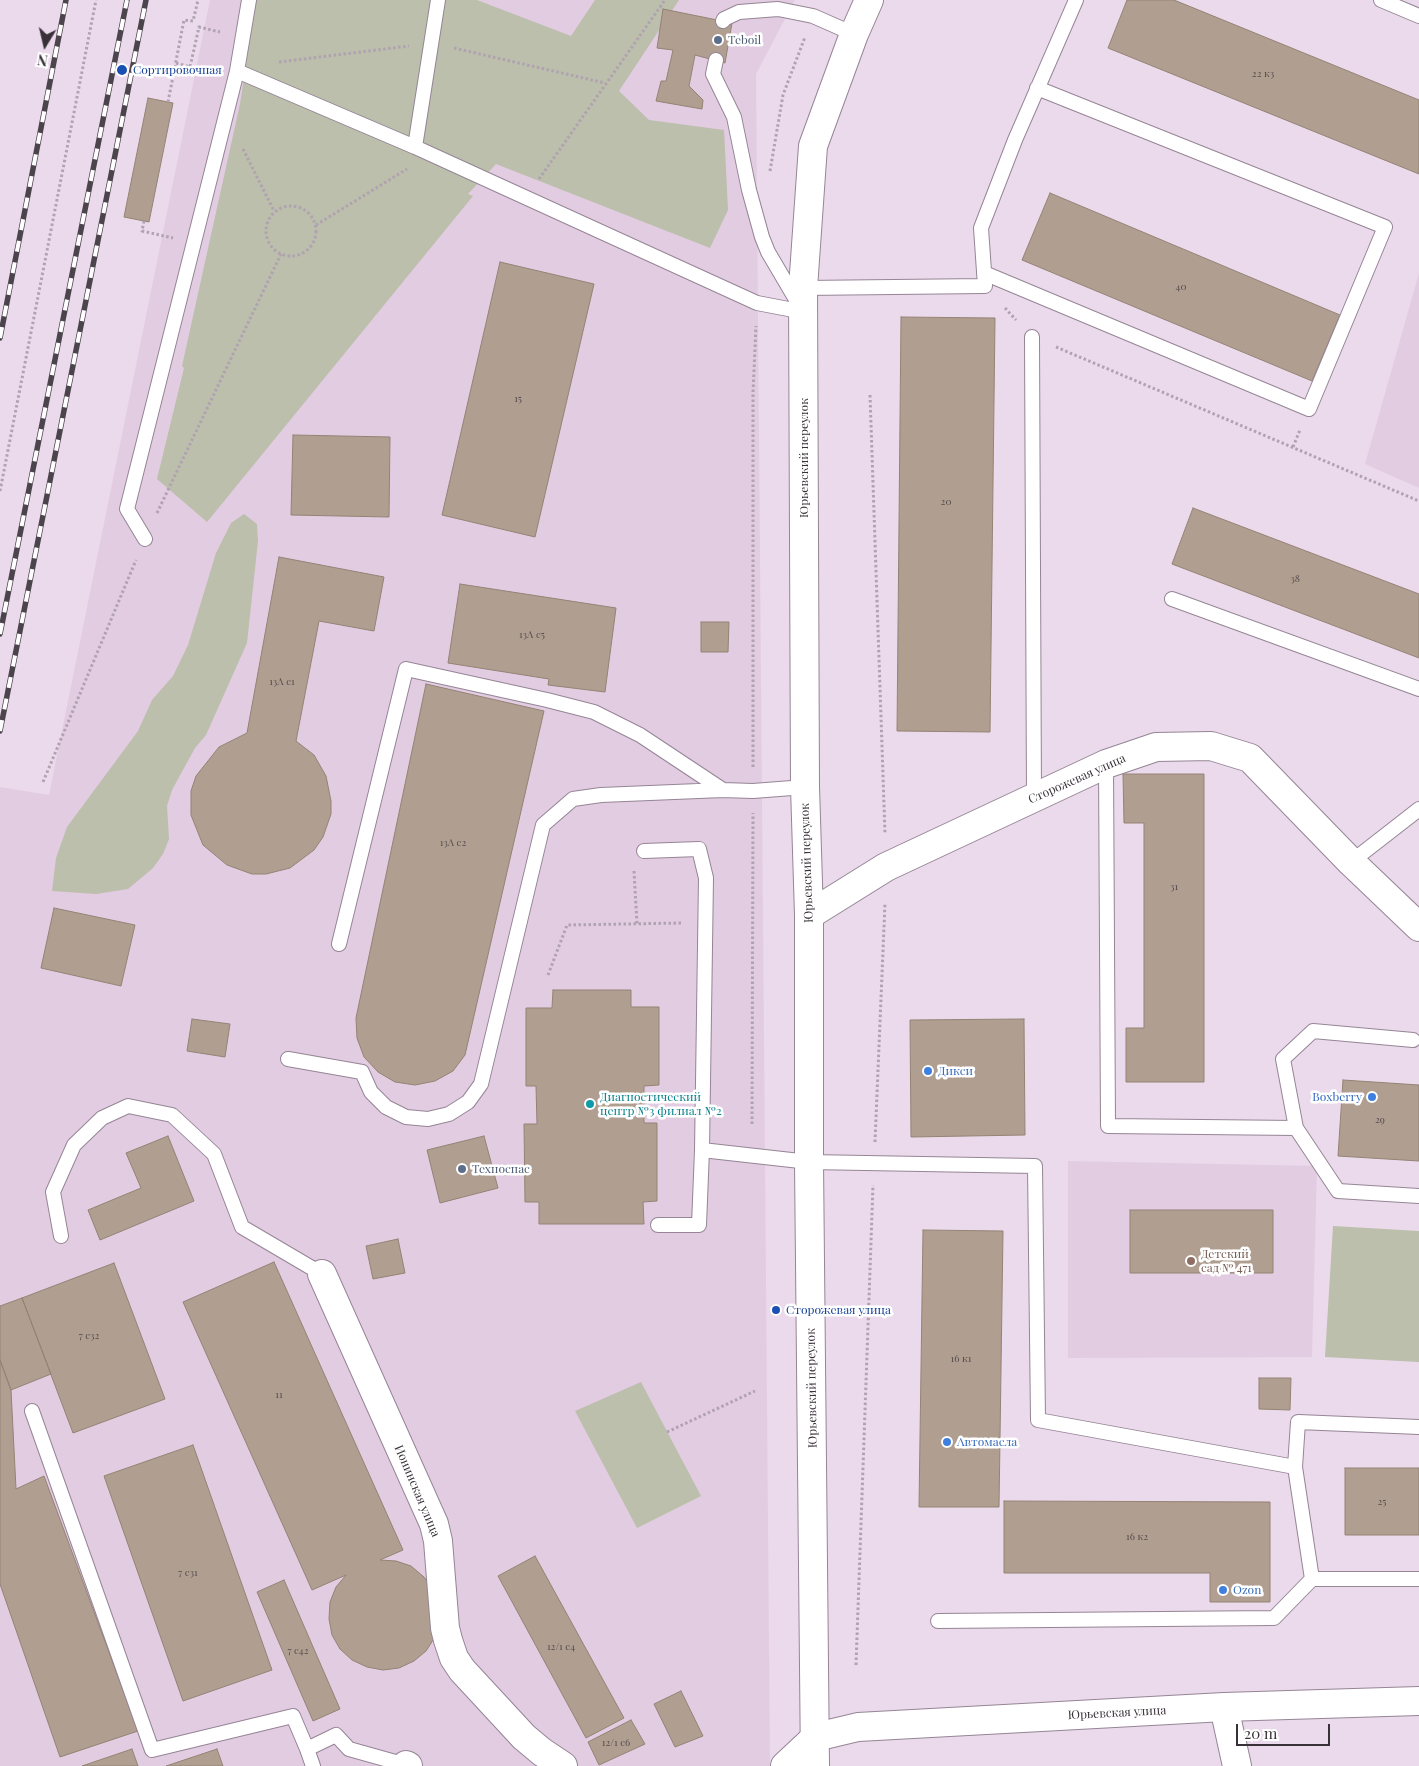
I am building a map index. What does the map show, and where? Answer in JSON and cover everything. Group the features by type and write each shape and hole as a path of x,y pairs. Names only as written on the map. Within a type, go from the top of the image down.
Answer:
{"street":[{"name":"Юрьевский переулок","path":"815,1766 809,1162 809,914 805,787 803,300 813,146 854,34 870,0"},
{"name":"Сторожевая улица","path":"809,914 886,867 1106,764 1156,747 1211,746 1250,758 1351,862 1419,927"},
{"name":"Ионинская улица","path":"322,1274 434,1524 438,1541 445,1628 454,1658 462,1670 524,1737 563,1766"},
{"name":"Юрьевская улица","path":"816,1737 858,1727 1224,1707 1419,1701"},
{"path":"1224,1707 1237,1766"},
{"path":"786,1766 816,1737"}],"lane":[{"path":"145,539 127,509 237,71 249,0"},
{"path":"416,148 438,0"},
{"path":"985,280 981,228 1015,140 1076,0"},
{"path":"1381,0 1419,16"},
{"path":"723,21 739,12 778,9 814,16 854,34"},
{"path":"716,60 713,74 734,117 749,190 762,237 768,252 803,300"},
{"path":"237,71 416,148 757,303 803,300 985,280 1309,409 1385,227 1038,88"},
{"path":"1032,337 1034,798"},
{"path":"1172,599 1419,689"},
{"path":"339,944 406,670 594,712 640,735 723,790"},
{"path":"1106,764 1108,1126 1296,1128"},
{"path":"288,1059 362,1072 371,1092 386,1108 406,1117 428,1119 449,1114 468,1102 481,1084 543,825 573,799 601,795 723,790 754,791 805,787"},
{"path":"1351,862 1419,809"},
{"path":"644,851 699,849 706,878 699,1225 658,1225"},
{"path":"1413,1040 1313,1031 1283,1059 1296,1128 1338,1191 1419,1196"},
{"path":"61,1236 53,1192 74,1145 102,1118 128,1106 172,1115 214,1154 242,1227 322,1274"},
{"path":"702,1150 809,1162 1035,1166 1038,1420 1296,1467"},
{"path":"32,1411 152,1750 293,1716 313,1766"},
{"path":"1312,1579 1296,1467 1298,1422 1419,1426"},
{"path":"938,1621 1274,1618 1312,1579 1419,1579"},
{"path":"307,1749 336,1734 349,1750 407,1766"}],"path":[{"path":"0,490 96,0"},
{"path":"168,102 184,20 193,21 198,0"},
{"path":"526,198 665,0"},
{"path":"176,63 190,66 199,26"},
{"path":"237,71 250,66 432,43 605,84"},
{"path":"226,116 274,211"},
{"path":"316,225 430,155"},
{"path":"291,205 307,211 316,225 314,240 304,253 296,256 280,254 268,243 265,235 265,226 268,217 274,211 291,205"},
{"path":"144,221 142,231 165,236"},
{"path":"43,782 145,539 280,254"},
{"path":"985,280 1032,337 1419,501"},
{"path":"752,1124 754,791 753,393"},
{"path":"856,1665 886,867 870,395"},
{"path":"637,924 634,871 644,851"},
{"path":"548,975 567,925 705,922"},
{"path":"667,1432 755,1391"}],"shaded area":[{"path":"210,0 795,0 756,74 770,1766 0,1766 0,787 49,795"},
{"path":"1419,273 1419,488 1365,464"},
{"name":"Детский сад № 471","path":"1068,1161 1317,1166 1312,1357 1068,1358"}],"green space":[{"path":"256,0 477,0 571,36 595,0 679,0 619,91 649,120 724,130 728,210 710,248 496,164 468,194 473,196 207,522 157,479 184,368 182,366 240,104"},
{"path":"244,514 257,524 258,541 247,643 206,735 195,748 172,790 167,806 169,839 163,854 153,868 128,889 96,894 52,891 56,858 67,827 138,731 152,700 173,676 188,645 216,553 231,523"},
{"path":"1333,1226 1419,1231 1419,1362 1325,1357"},
{"path":"641,1382 701,1496 637,1528 575,1411"}],"building":[{"path":"1127,0 1174,0 1419,100 1419,174 1108,48"},
{"path":"663,9 732,23 725,63 695,55 689,86 703,100 702,109 656,101 661,81 666,81 673,50 657,48"},
{"path":"148,98 173,103 149,222 124,217"},
{"path":"1050,193 1340,315 1312,381 1022,260"},
{"path":"500,262 594,284 535,537 442,515"},
{"path":"901,317 995,318 990,732 897,731"},
{"path":"293,435 390,437 389,517 291,515"},
{"path":"1193,508 1419,594 1419,658 1172,564"},
{"path":"279,557 384,577 374,631 319,621 296,741 314,755 326,776 331,801 331,814 323,837 314,850 290,868 266,874 252,874 227,865 203,845 191,815 191,791 196,776 219,747 247,733"},
{"path":"460,584 616,608 605,692 548,685 549,679 448,663"},
{"path":"701,622 729,622 728,652 701,652"},
{"path":"426,684 544,711 465,1055 453,1071 435,1081 415,1085 395,1082 378,1072 364,1057 357,1038 356,1018"},
{"path":"1123,774 1204,774 1204,1082 1126,1082 1126,1028 1144,1028 1144,823 1124,823"},
{"path":"54,908 135,925 121,986 41,968"},
{"name":"Диагностический центр №3 филиал №2","path":"553,990 631,990 631,1007 659,1007 659,1085 644,1086 644,1123 657,1123 657,1201 643,1202 644,1224 539,1224 539,1202 525,1202 524,1124 537,1124 536,1086 526,1086 526,1008 552,1008"},
{"path":"192,1019 230,1024 225,1057 187,1051"},
{"path":"1024,1019 1025,1135 911,1137 910,1020"},
{"path":"1343,1080 1419,1085 1419,1161 1338,1156"},
{"path":"168,1136 194,1201 100,1240 88,1210 141,1188 126,1153"},
{"name":"Техноспас","path":"484,1136 498,1188 440,1203 427,1150"},
{"path":"1130,1210 1273,1210 1273,1273 1130,1273"},
{"path":"923,1230 1003,1231 999,1507 919,1507"},
{"path":"398,1239 405,1273 373,1279 366,1246"},
{"path":"274,1262 403,1550 380,1560 396,1561 411,1566 424,1577 433,1590 435,1637 426,1651 414,1661 399,1668 383,1670 367,1667 352,1660 340,1649 332,1635 329,1619 330,1602 336,1587 346,1575 312,1590 183,1302"},
{"path":"114,1263 165,1399 73,1433 22,1298"},
{"path":"22,1298 51,1374 11,1390 0,1360 0,1306"},
{"path":"0,1360 11,1390 16,1489 44,1476 138,1731 60,1757 0,1584"},
{"path":"1259,1378 1291,1378 1290,1410 1259,1409"},
{"path":"193,1445 272,1670 183,1701 104,1476"},
{"path":"1345,1468 1419,1468 1419,1535 1345,1535"},
{"path":"1004,1501 1270,1502 1270,1602 1210,1602 1210,1573 1004,1573"},
{"path":"535,1556 624,1718 586,1738 498,1576"},
{"path":"284,1580 340,1709 313,1721 257,1592"},
{"path":"681,1691 703,1736 675,1747 654,1704"},
{"path":"631,1720 645,1744 599,1765 588,1742"},
{"path":"132,1749 138,1766 82,1766"},
{"path":"217,1749 223,1766 166,1766"}],"railway":[{"path":"0,338 66,0"},
{"path":"0,634 127,0"},
{"path":"0,731 146,0"}],"place":[{"name":"Teboil","path":"718,40"},
{"name":"Сортировочная","path":"122,70"},
{"name":"Дикси","path":"928,1071"},
{"name":"Boxberry","path":"1372,1097"},
{"name":"Диагностический центр №3 филиал №2","path":"590,1104"},
{"name":"Техноспас","path":"462,1169"},
{"name":"Детский сад № 471","path":"1191,1261"},
{"name":"Сторожевая улица","path":"776,1310"},
{"name":"Автомасла","path":"947,1442"},
{"name":"Ozon","path":"1223,1590"}]}
